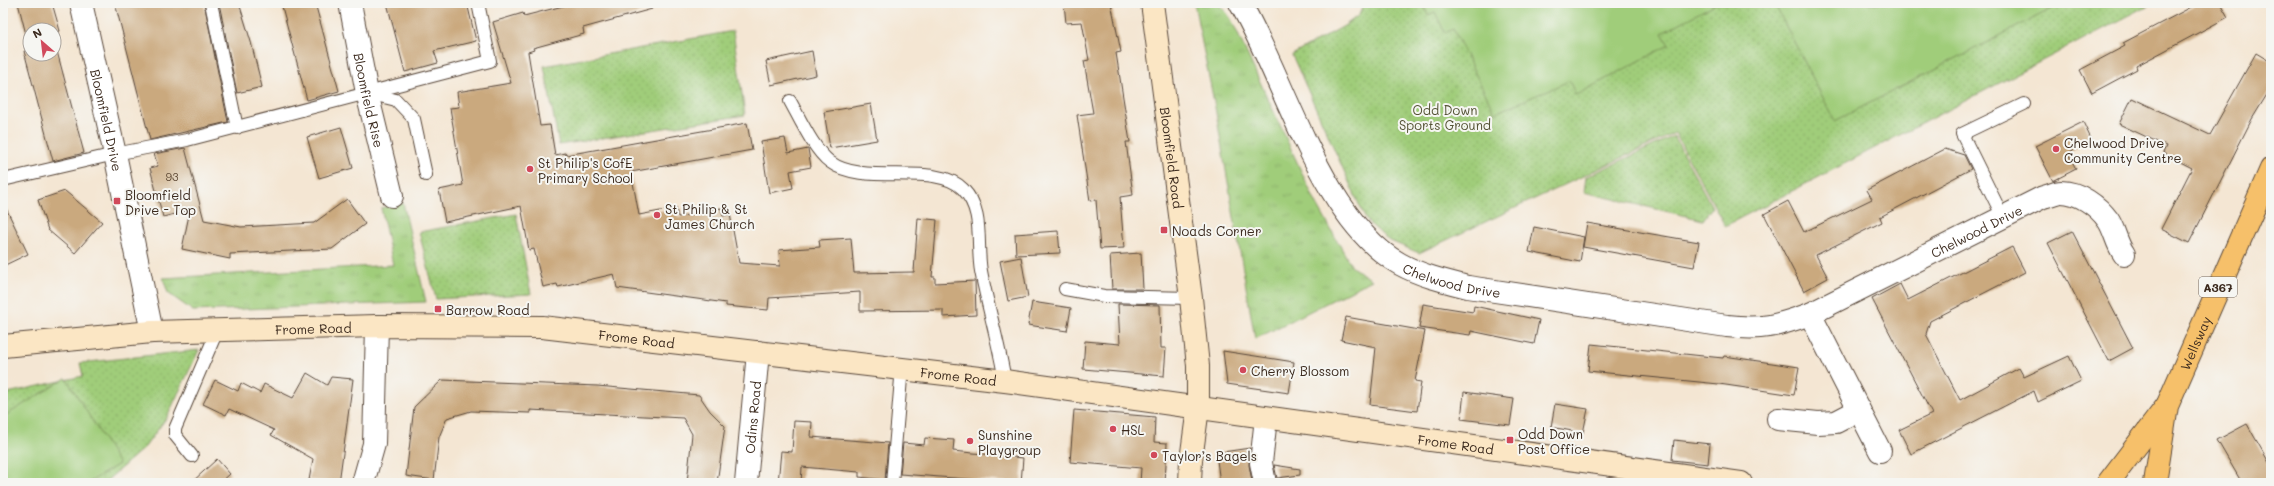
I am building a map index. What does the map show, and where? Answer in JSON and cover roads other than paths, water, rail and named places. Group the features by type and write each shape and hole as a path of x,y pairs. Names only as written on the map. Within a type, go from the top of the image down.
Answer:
{"main road":[{"name":"Wellsway","path":"2108,483 2167,406 2271,169"},
{"name":"Wellsway","path":"2155,483 2167,406"}],"street":[{"name":"Bloomfield Drive","path":"81,3 115,154 152,332"},
{"name":"Bloomfield Rise","path":"350,3 367,93 392,196"},
{"name":"Bloomfield Road","path":"1152,3 1191,298 1198,366 1198,408 1191,460 1190,483"},
{"name":"Chelwood Drive","path":"1240,3 1334,194 1356,225 1370,240 1398,263 1431,278 1468,287 1727,326 1752,329 1775,326 1810,314 2043,197 2061,192 2077,196 2093,204 2108,221 2118,246 2124,254"},
{"path":"1810,314 1880,451"},
{"path":"363,483 374,444 377,326"},
{"name":"Frome Road","path":"3,346 152,332 377,326 542,327 902,367 1005,380 1266,418 1741,483"},
{"name":"Odins Road","path":"746,483 758,352"},
{"path":"1778,419 1818,423 1836,422 1859,410"},
{"path":"1265,483 1261,464 1266,418"}],"lane":[{"path":"211,3 237,128"},
{"path":"3,180 237,128 490,61 478,3"},
{"path":"367,93 396,100 414,119 426,175"},
{"path":"790,101 820,151 828,161 840,169 853,172 951,180 964,189 973,204 978,220 981,269 1005,380"},
{"path":"2003,217 1962,134 2024,104"},
{"path":"1064,289 1104,296 1191,298"},
{"path":"192,456 175,435 175,429 217,331"},
{"path":"892,483 902,367"}],"place":[{"name":"Chelwood Drive Community Centre","path":"2056,149"},
{"name":"St Philip's CofE Primary School","path":"530,169"},
{"name":"Bloomfield Drive - Top","path":"117,201"},
{"name":"St Philip & St James Church","path":"657,215"},
{"name":"Noads Corner","path":"1164,230"},
{"name":"Barrow Road","path":"438,309"},
{"name":"Cherry Blossom","path":"1243,370"},
{"name":"HSL","path":"1113,429"},
{"name":"Odd Down Post Office","path":"1510,440"},
{"name":"Sunshine Playgroup","path":"970,441"},
{"name":"Taylor’s Bagels","path":"1154,455"}],"park label":[{"name":"Odd Down Sports Ground","path":"1445,116"}]}
